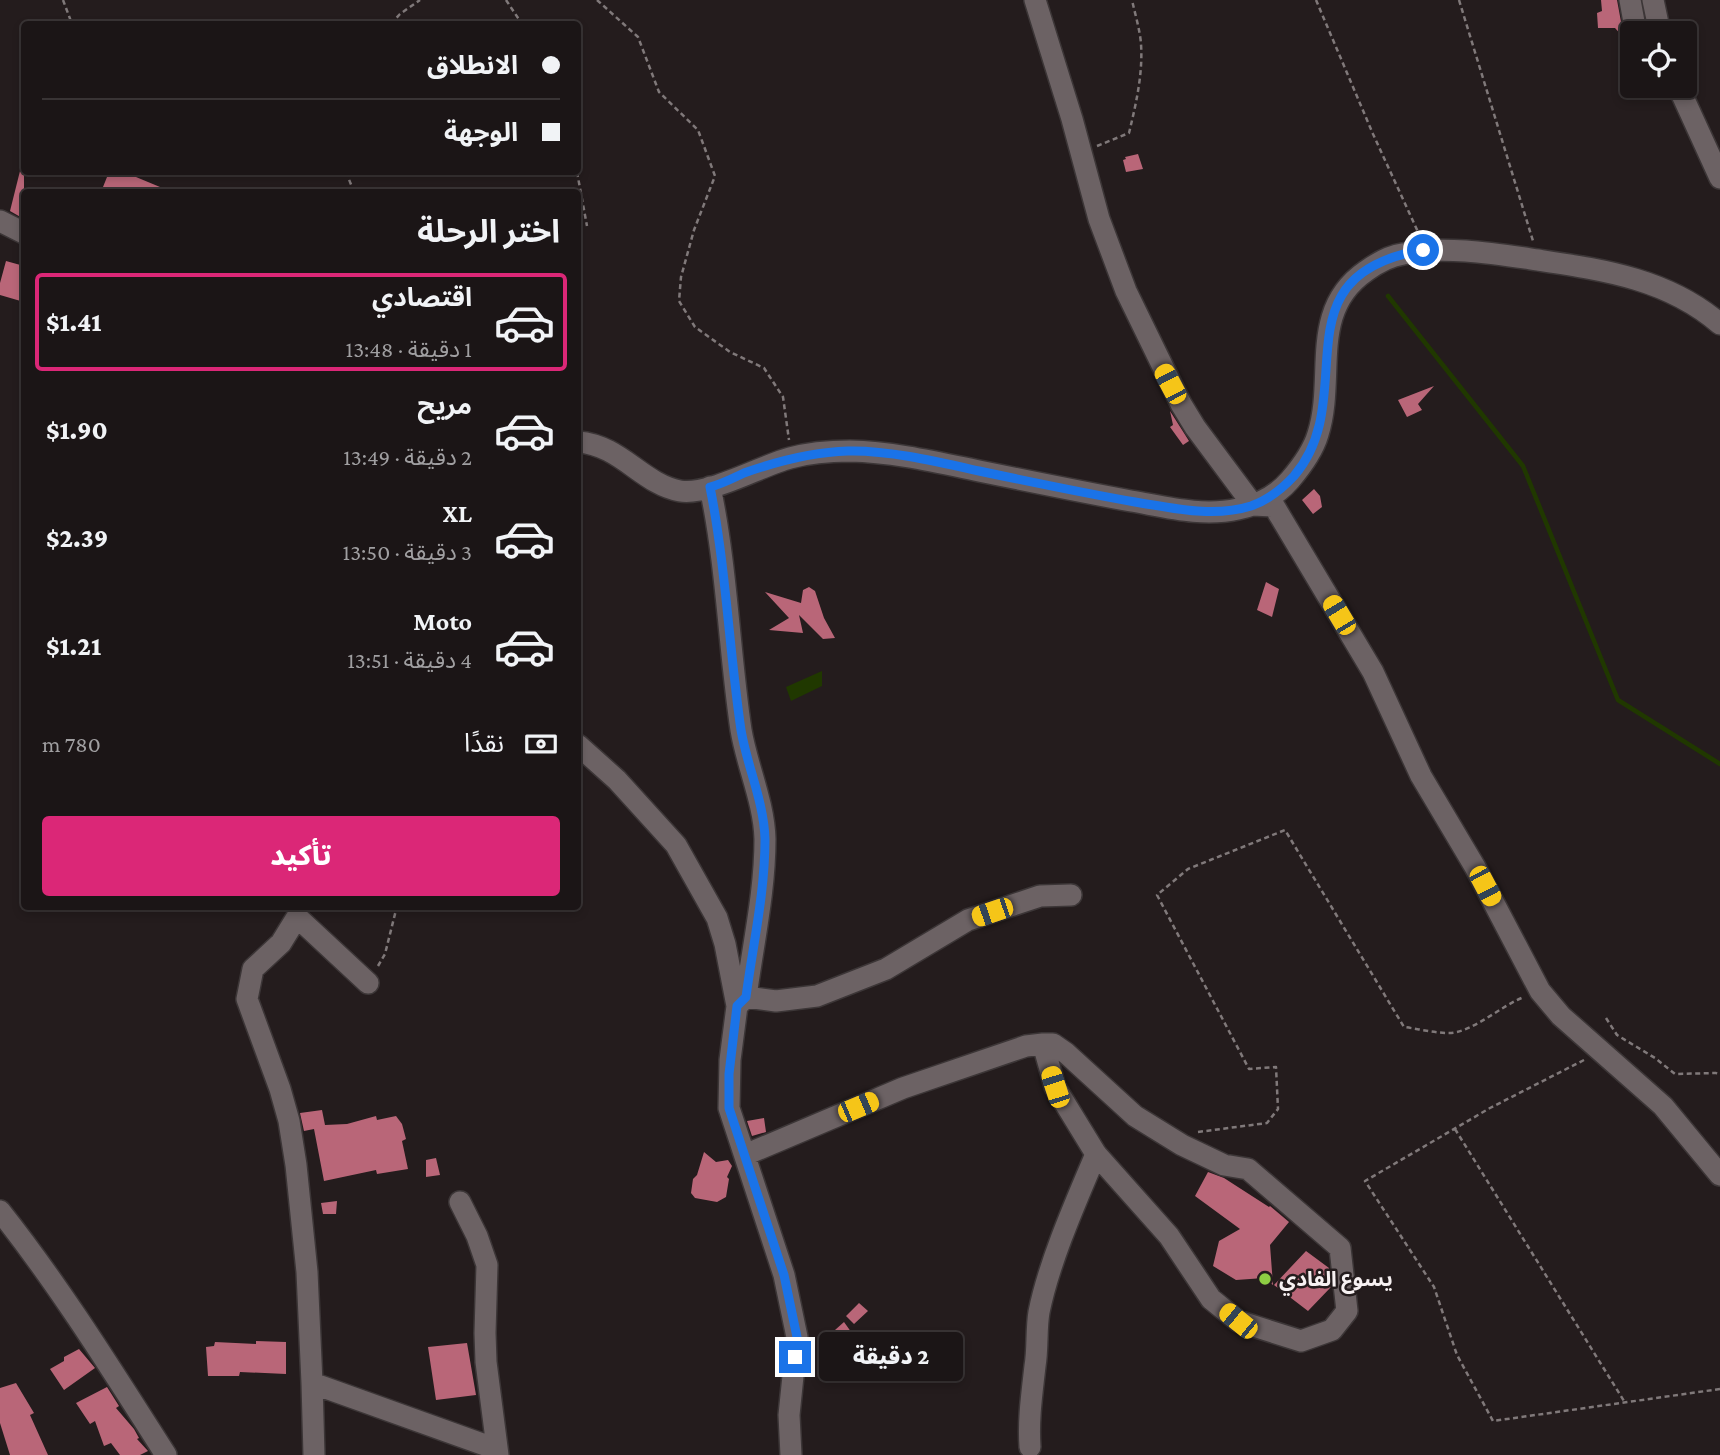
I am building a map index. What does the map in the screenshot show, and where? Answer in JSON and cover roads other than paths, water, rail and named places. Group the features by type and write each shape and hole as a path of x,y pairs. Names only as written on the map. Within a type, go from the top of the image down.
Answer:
{"street":[{"path":"1035,0 1111,257 1154,353 1195,427 1253,505"},
{"path":"1630,0 1634,21"},
{"path":"1653,0 1657,21"},
{"path":"1683,98 1720,178"},
{"path":"0,221 21,232"},
{"path":"581,442 600,445 668,487 682,492 710,487 791,458 850,451 923,459 1066,489 1202,513 1237,510 1253,505 1283,487 1303,464 1312,449 1323,411 1332,312 1357,278 1398,254 1423,250 1494,254 1616,274 1678,294 1720,324"},
{"path":"710,487 741,730 765,838 761,909 741,1001 730,1069 729,1108 784,1275 797,1337 789,1415 791,1455"},
{"path":"1253,505 1274,506 1295,538 1373,672 1421,776 1475,867 1540,990 1560,1016 1663,1106 1720,1175"},
{"path":"581,748 617,780 676,845 717,919 741,1001"},
{"path":"741,1001 776,1001 817,996 886,969 968,920 1040,896 1071,895"},
{"path":"314,1455 307,1272 296,1165 289,1121 280,1089 247,999 253,970 281,943 297,917 368,982"},
{"path":"745,1154 903,1088 1026,1046 1043,1044 1053,1044 1135,1116 1224,1165 1248,1169 1340,1248 1347,1311 1332,1330 1301,1341 1238,1321 1211,1300 1169,1236 1097,1154 1055,1087 1043,1044"},
{"path":"1030,1447 1028,1425 1039,1314 1075,1204 1097,1154"},
{"path":"312,1383 497,1452 485,1333 487,1265 478,1236 460,1202"},
{"path":"0,1211 27,1245 88,1334 166,1455"}],"waterway":[{"path":"1388,296 1523,466 1618,700 1720,764"}],"place":[{"name":"يسوع الفادي","path":"1265,1279"}]}
